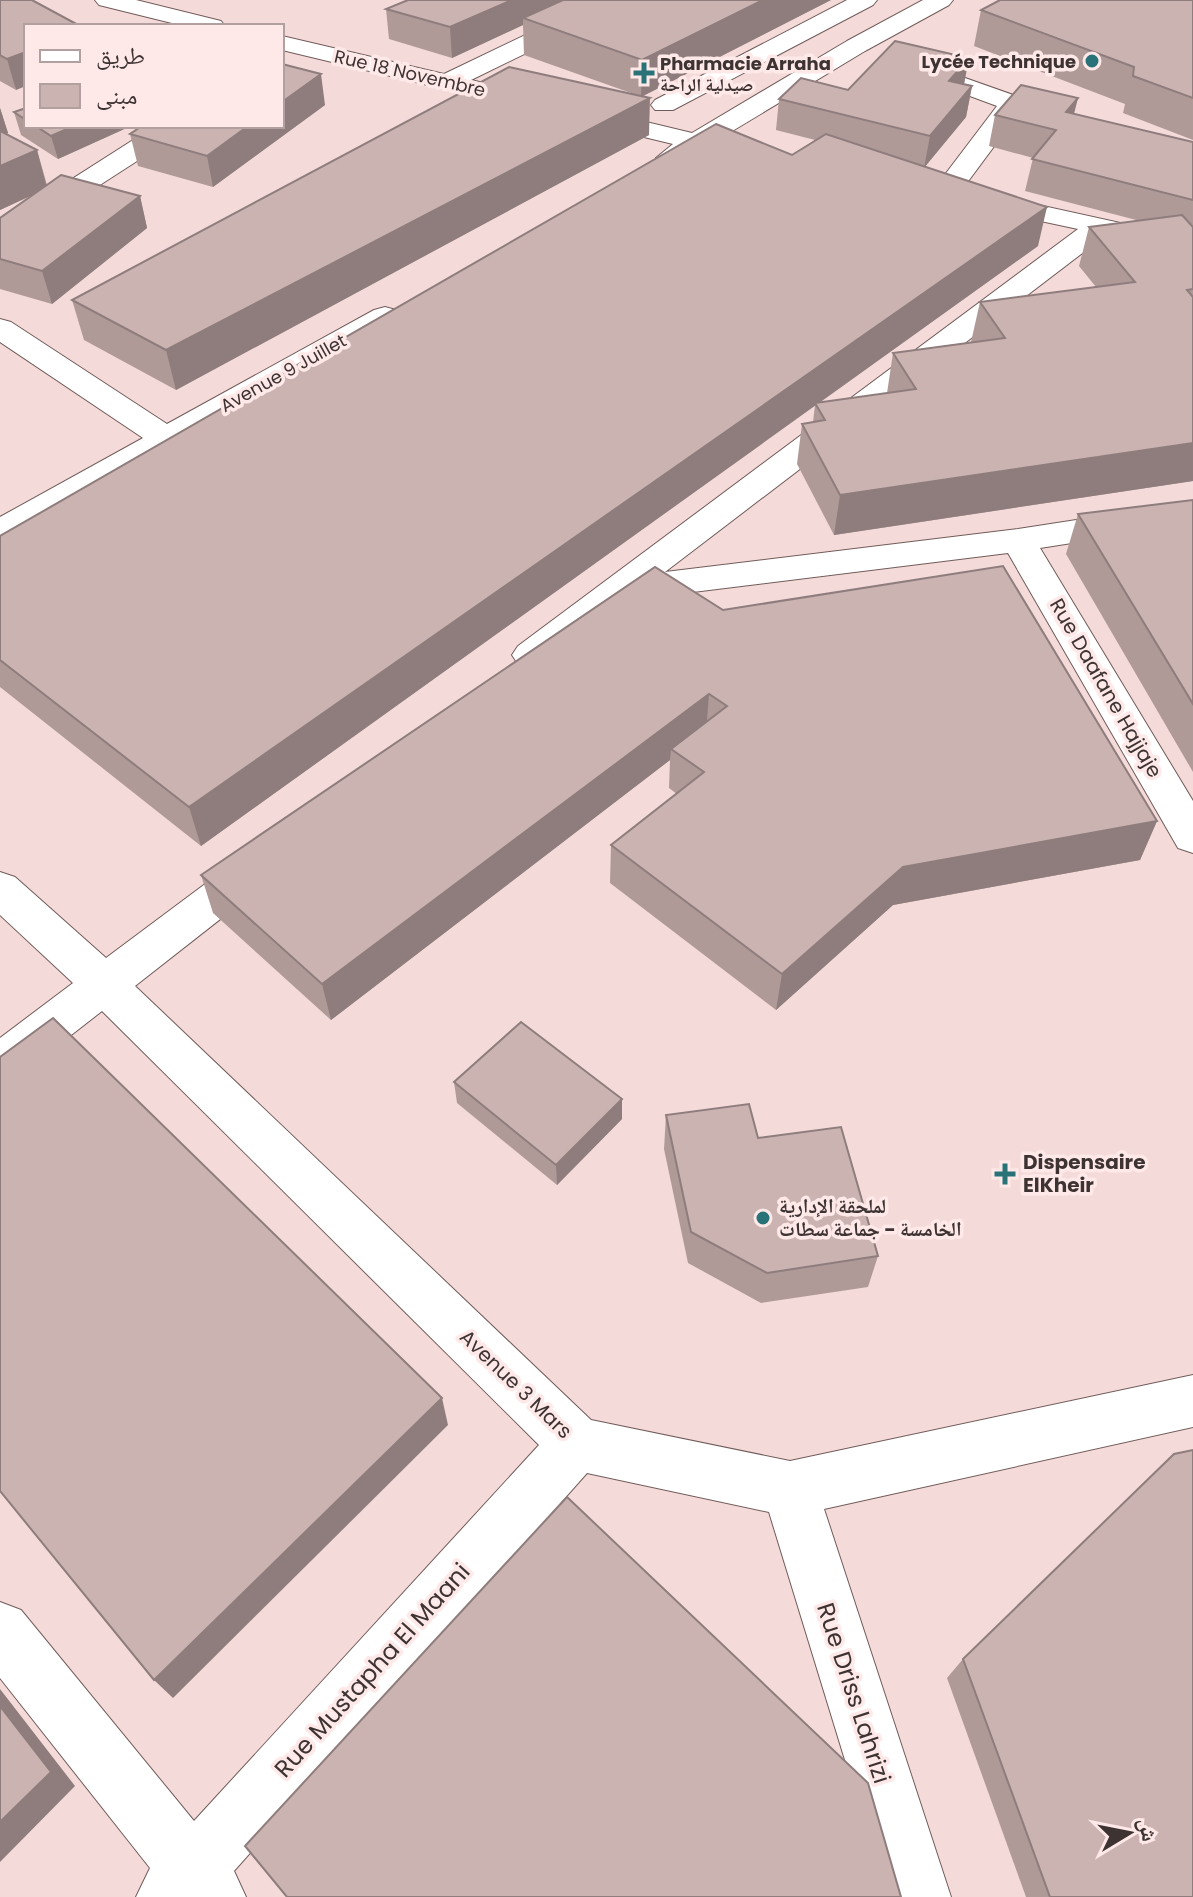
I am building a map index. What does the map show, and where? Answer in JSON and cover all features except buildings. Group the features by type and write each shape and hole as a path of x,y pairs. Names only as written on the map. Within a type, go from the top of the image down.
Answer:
{"street":[{"path":"107,0 205,24"},
{"path":"448,82 617,0"},
{"path":"664,105 865,0"},
{"path":"641,173 856,46 941,0"},
{"path":"856,46 1088,131"},
{"name":"Rue 18 Novembre","path":"287,49 448,82 728,149"},
{"path":"945,193 1013,103"},
{"path":"0,237 170,128"},
{"path":"914,187 1101,225 1193,248"},
{"path":"504,676 1101,225"},
{"name":"Avenue 9 Juillet","path":"0,532 403,306"},
{"path":"0,328 166,438"},
{"path":"616,590 1018,540 1193,513"},
{"name":"Rue Daafane Hajjaje","path":"1018,540 1193,837"},
{"path":"0,1064 280,850"},
{"name":"Avenue 3 Mars","path":"0,889 105,985 577,1444 790,1489 1193,1401"},
{"name":"Rue Mustapha El Maani","path":"192,1887 577,1444"},
{"name":"Rue Driss Lahrizi","path":"790,1489 919,1897"},
{"path":"0,1631 192,1887"}],"place":[{"name":"Lycée Technique","path":"1092,61"},
{"name":"Pharmacie Arraha صيدلية الراحة","path":"644,73"},
{"name":"Dispensaire ElKheir","path":"1005,1174"},
{"name":"لملحقة الإدارية الخامسة - جماعة سطات","path":"763,1218"}]}
